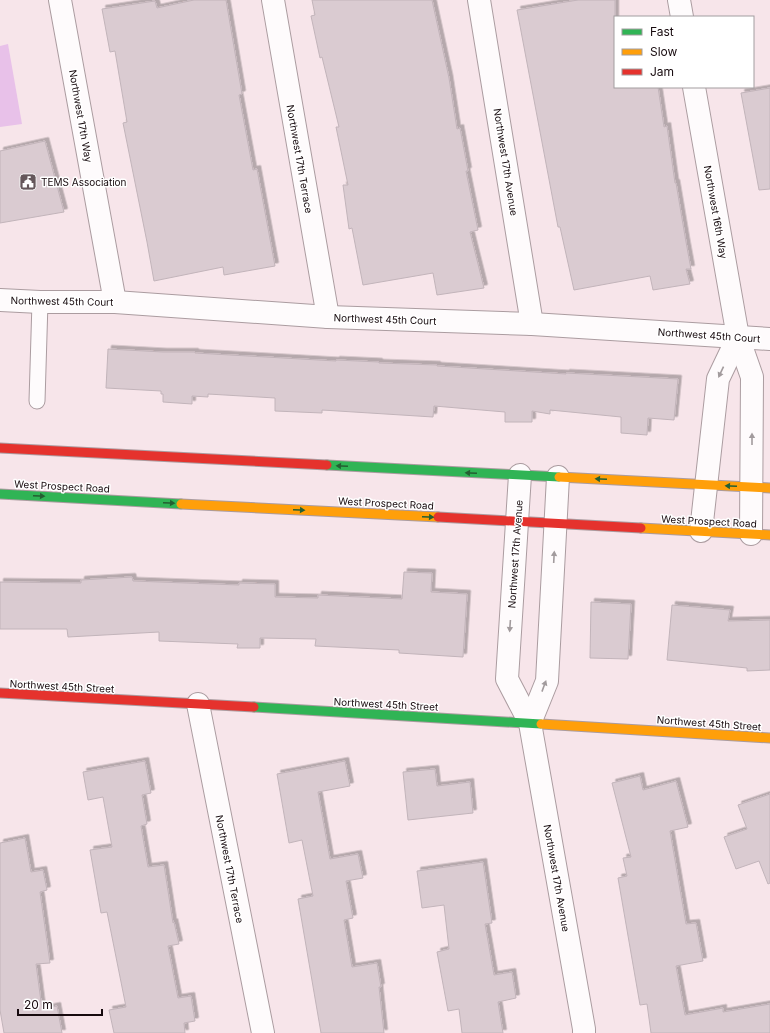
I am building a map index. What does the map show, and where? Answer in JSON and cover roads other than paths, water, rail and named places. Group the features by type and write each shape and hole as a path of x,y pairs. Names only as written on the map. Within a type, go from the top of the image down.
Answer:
{"main road":[{"path":"0,448 761,488"},
{"name":"West Prospect Road","path":"0,494 761,534"},
{"name":"Northwest 45th Street","path":"0,693 770,738"}],"street":[{"name":"Northwest 17th Way","path":"60,0 115,302"},
{"name":"Northwest 17th Terrace","path":"273,0 328,317"},
{"name":"Northwest 17th Avenue","path":"479,0 532,324"},
{"path":"679,0 682,16"},
{"name":"Northwest 16th Way","path":"694,88 738,337 752,377 761,488 761,534"},
{"name":"Northwest 45th Court","path":"0,300 40,302 115,302 328,317 532,324 770,339"},
{"path":"701,531 718,379 738,337"},
{"name":"Northwest 17th Avenue","path":"520,476 506,679 530,723 584,1033"},
{"path":"530,723 547,681 558,477"},
{"name":"Northwest 17th Terrace","path":"198,704 262,1033"}],"lane":[{"path":"37,401 40,302"}],"place":[{"name":"TEMS Association","path":"28,182"}]}
